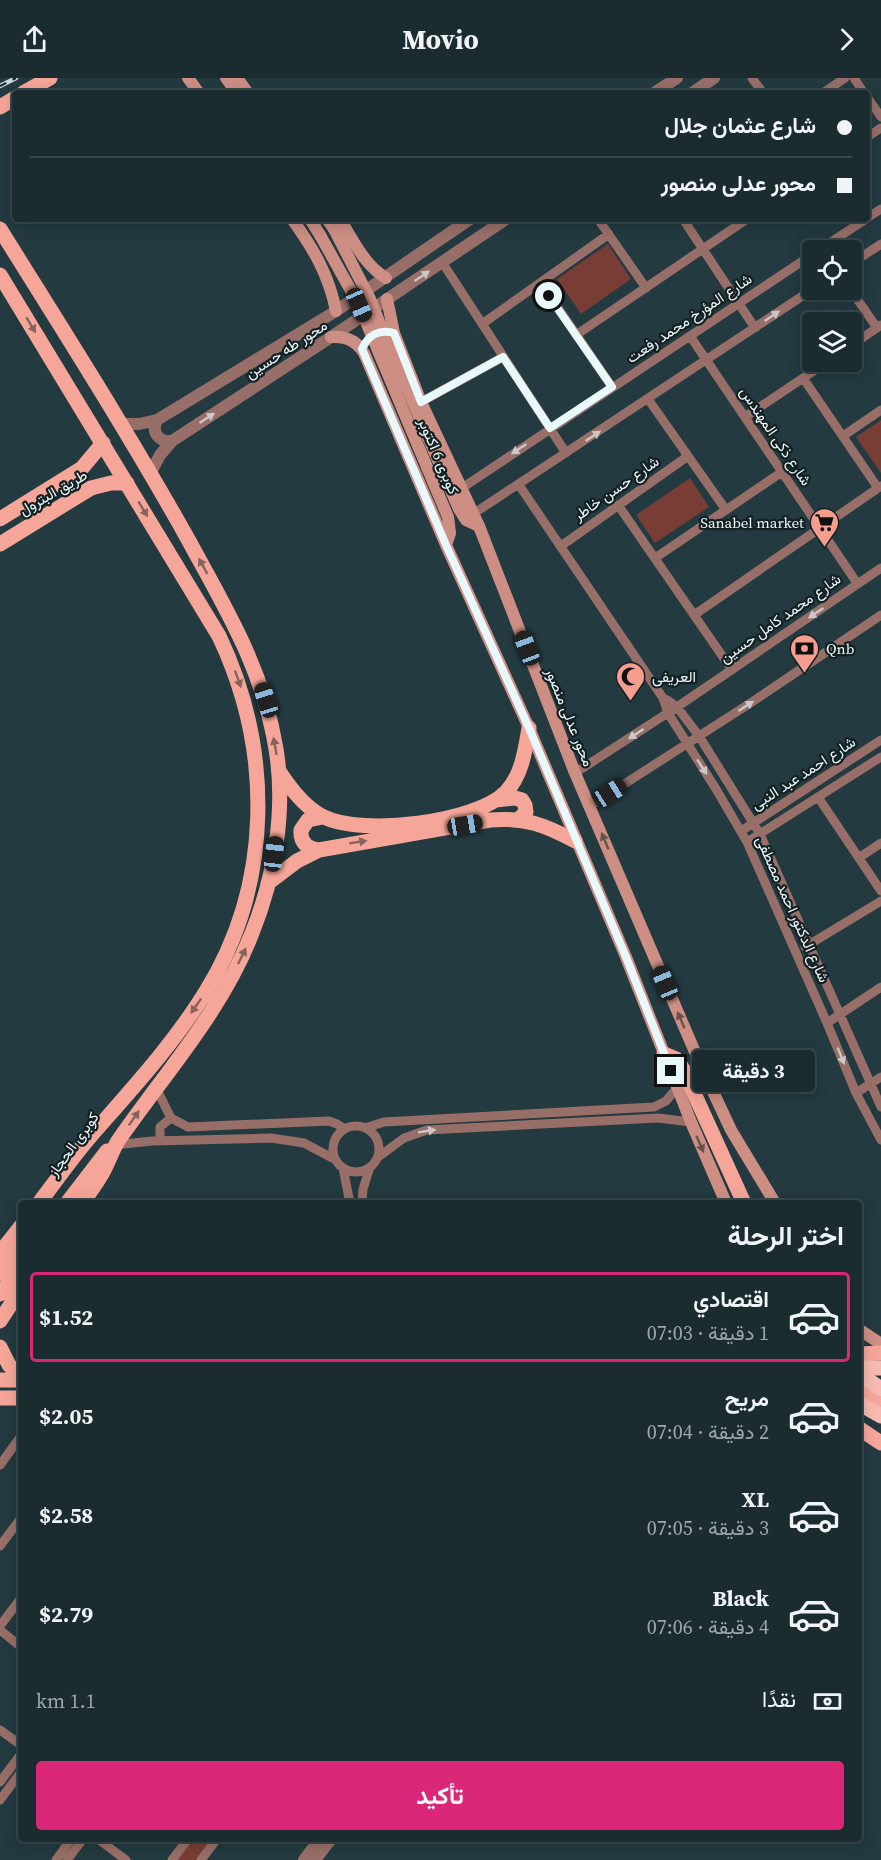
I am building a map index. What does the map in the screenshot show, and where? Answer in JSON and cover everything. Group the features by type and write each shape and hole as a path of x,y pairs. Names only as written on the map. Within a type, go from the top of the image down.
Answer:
{"highway":[{"path":"862,1368 881,1368"},
{"path":"862,1376 881,1380"},
{"path":"862,1377 881,1389"},
{"path":"862,1405 881,1416"}],"main road":[{"path":"28,90 50,78"},
{"path":"294,222 313,249 326,276 336,311"},
{"name":"كوبرى 6 اكتوبر","path":"312,222 385,351 459,509 466,520 479,526"},
{"path":"334,222 371,266 386,278"},
{"name":"كوبرى 6 اكتوبر","path":"334,222 370,299 385,351 448,517 450,533 446,545"},
{"path":"0,229 151,472 234,622 252,660 266,700 279,770 279,819 268,883 253,930 227,987 204,1023 115,1145 100,1178 84,1200"},
{"path":"326,276 337,278 352,272 358,263 360,251"},
{"path":"0,275 207,615 229,658 246,703 251,726 259,798 252,870 240,916 225,955 195,1009 121,1104 88,1139 41,1200"},
{"name":"محور عدلى منصور","path":"387,299 394,333 421,402 479,526 575,773 705,1076 731,1130 773,1200"},
{"path":"362,349 366,340 374,334 384,331 394,333"},
{"path":"331,337 346,338 355,342 362,349 446,545 529,728 626,957 677,1088 725,1200"},
{"name":"طريق البترول","path":"0,519 82,468 103,443"},
{"path":"82,468 92,476 91,488"},
{"name":"طريق البترول","path":"0,544 91,488 111,483 127,483"},
{"path":"496,800 511,785 520,769 529,728"},
{"path":"279,770 298,796 323,817 340,823 408,825 457,815 496,800 515,798 522,800 526,812 518,820"},
{"path":"319,850 303,842 301,830 308,820 323,817"},
{"path":"268,883 297,861 319,850 490,820 518,820 542,824 576,841"},
{"path":"664,1054 676,1059 683,1069 743,1200"},
{"name":"كوبرى الحجاز","path":"54,1200 109,1127 121,1104"},
{"name":"كوبرى الحجاز","path":"69,1200 101,1157 115,1145"},
{"path":"0,1253 18,1230"},
{"path":"0,1273 18,1249"},
{"path":"0,1294 18,1270"},
{"path":"0,1319 18,1293"},
{"path":"862,1330 881,1344"},
{"path":"0,1347 9,1365 18,1375"},
{"path":"862,1354 881,1353"},
{"path":"0,1380 18,1378"},
{"path":"862,1386 881,1408"},
{"path":"0,1398 18,1398"},
{"path":"862,1430 881,1443"}],"street":[{"path":"658,90 676,78"},
{"path":"696,90 714,78"},
{"path":"827,90 845,78"},
{"path":"870,101 881,117"},
{"name":"محور طه حسين","path":"122,424 139,424 157,420 336,311 466,222"},
{"name":"محور طه حسين","path":"151,472 159,455 172,441 502,222"},
{"path":"600,222 646,288"},
{"path":"684,222 755,328"},
{"path":"576,335 743,222"},
{"path":"834,240 862,222"},
{"path":"482,324 609,234"},
{"path":"862,256 881,244"},
{"name":"شارع المؤرخ محمد رفعت","path":"462,488 802,261"},
{"path":"442,262 566,453"},
{"path":"540,283 612,387"},
{"path":"474,514 802,296"},
{"path":"859,300 879,327 862,338"},
{"name":"شارع ذكى المهندس","path":"690,336 857,583"},
{"path":"421,402 503,357"},
{"path":"745,417 812,372"},
{"path":"694,615 879,487 803,378"},
{"path":"648,399 726,510"},
{"path":"843,436 881,410"},
{"path":"157,420 154,429 157,436 165,441 172,441"},
{"name":"شارع حسن خاطر","path":"561,546 688,456"},
{"path":"655,558 782,472"},
{"name":"شارع الدكتور احمد مصطفى","path":"519,485 663,698 668,713 741,831 856,1093 881,1140"},
{"path":"618,505 732,670"},
{"name":"شارع محمد كامل حسين","path":"575,773 677,707 881,568"},
{"path":"590,806 879,618"},
{"name":"شارع الدكتور احمد مصطفى","path":"663,698 677,707 699,736 760,834 881,1107"},
{"name":"شارع احمد عبد النبى","path":"741,831 881,740"},
{"name":"شارع احمد عبد النبى","path":"747,842 881,757"},
{"path":"818,797 881,891"},
{"path":"860,857 881,843"},
{"path":"795,952 881,901"},
{"path":"827,1023 881,987"},
{"path":"856,1093 881,1077"},
{"path":"156,1088 171,1118 179,1124 193,1128 329,1121 345,1130"},
{"path":"364,1128 384,1122 650,1107 663,1104 677,1088"},
{"path":"663,1104 667,1112 666,1118"},
{"path":"160,1140 160,1126 171,1118"},
{"path":"362,1200 365,1181 370,1167 377,1158 404,1138 427,1130 666,1118 691,1122"},
{"path":"349,1200 333,1150 335,1140 345,1130 355,1126 364,1128 373,1134 378,1143 377,1158"},
{"path":"115,1145 160,1140 282,1139 304,1143 356,1172 370,1167"},
{"path":"0,1465 18,1440"},
{"path":"0,1546 18,1522"},
{"path":"18,1602 0,1628 18,1644"},
{"path":"0,1730 18,1743"},
{"path":"0,1782 18,1758"},
{"path":"0,1800 18,1776"},
{"path":"56,1860 69,1842"},
{"path":"68,1860 81,1842"},
{"path":"102,1842 126,1860"},
{"path":"172,1860 186,1842"},
{"path":"201,1860 215,1842"},
{"path":"304,1860 318,1842"},
{"path":"315,1860 329,1842"}],"shaded area":[{"path":"608,244 631,279 581,314 557,279"},
{"path":"881,420 881,473 856,437"},
{"path":"690,478 709,507 655,543 636,515"},
{"path":"188,1842 211,1842 196,1860 174,1860"}],"railway":[{"path":"0,86 16,78"}],"place":[{"name":"Sanabel market","path":"825,548"},
{"name":"Qnb","path":"805,674"},
{"name":"العريفى","path":"631,702"}],"route":[{"path":"549,296 612,387 550,428 503,357 421,402 394,333 384,331 374,334 366,340 362,349 446,545 529,728 626,957 671,1071"}]}
